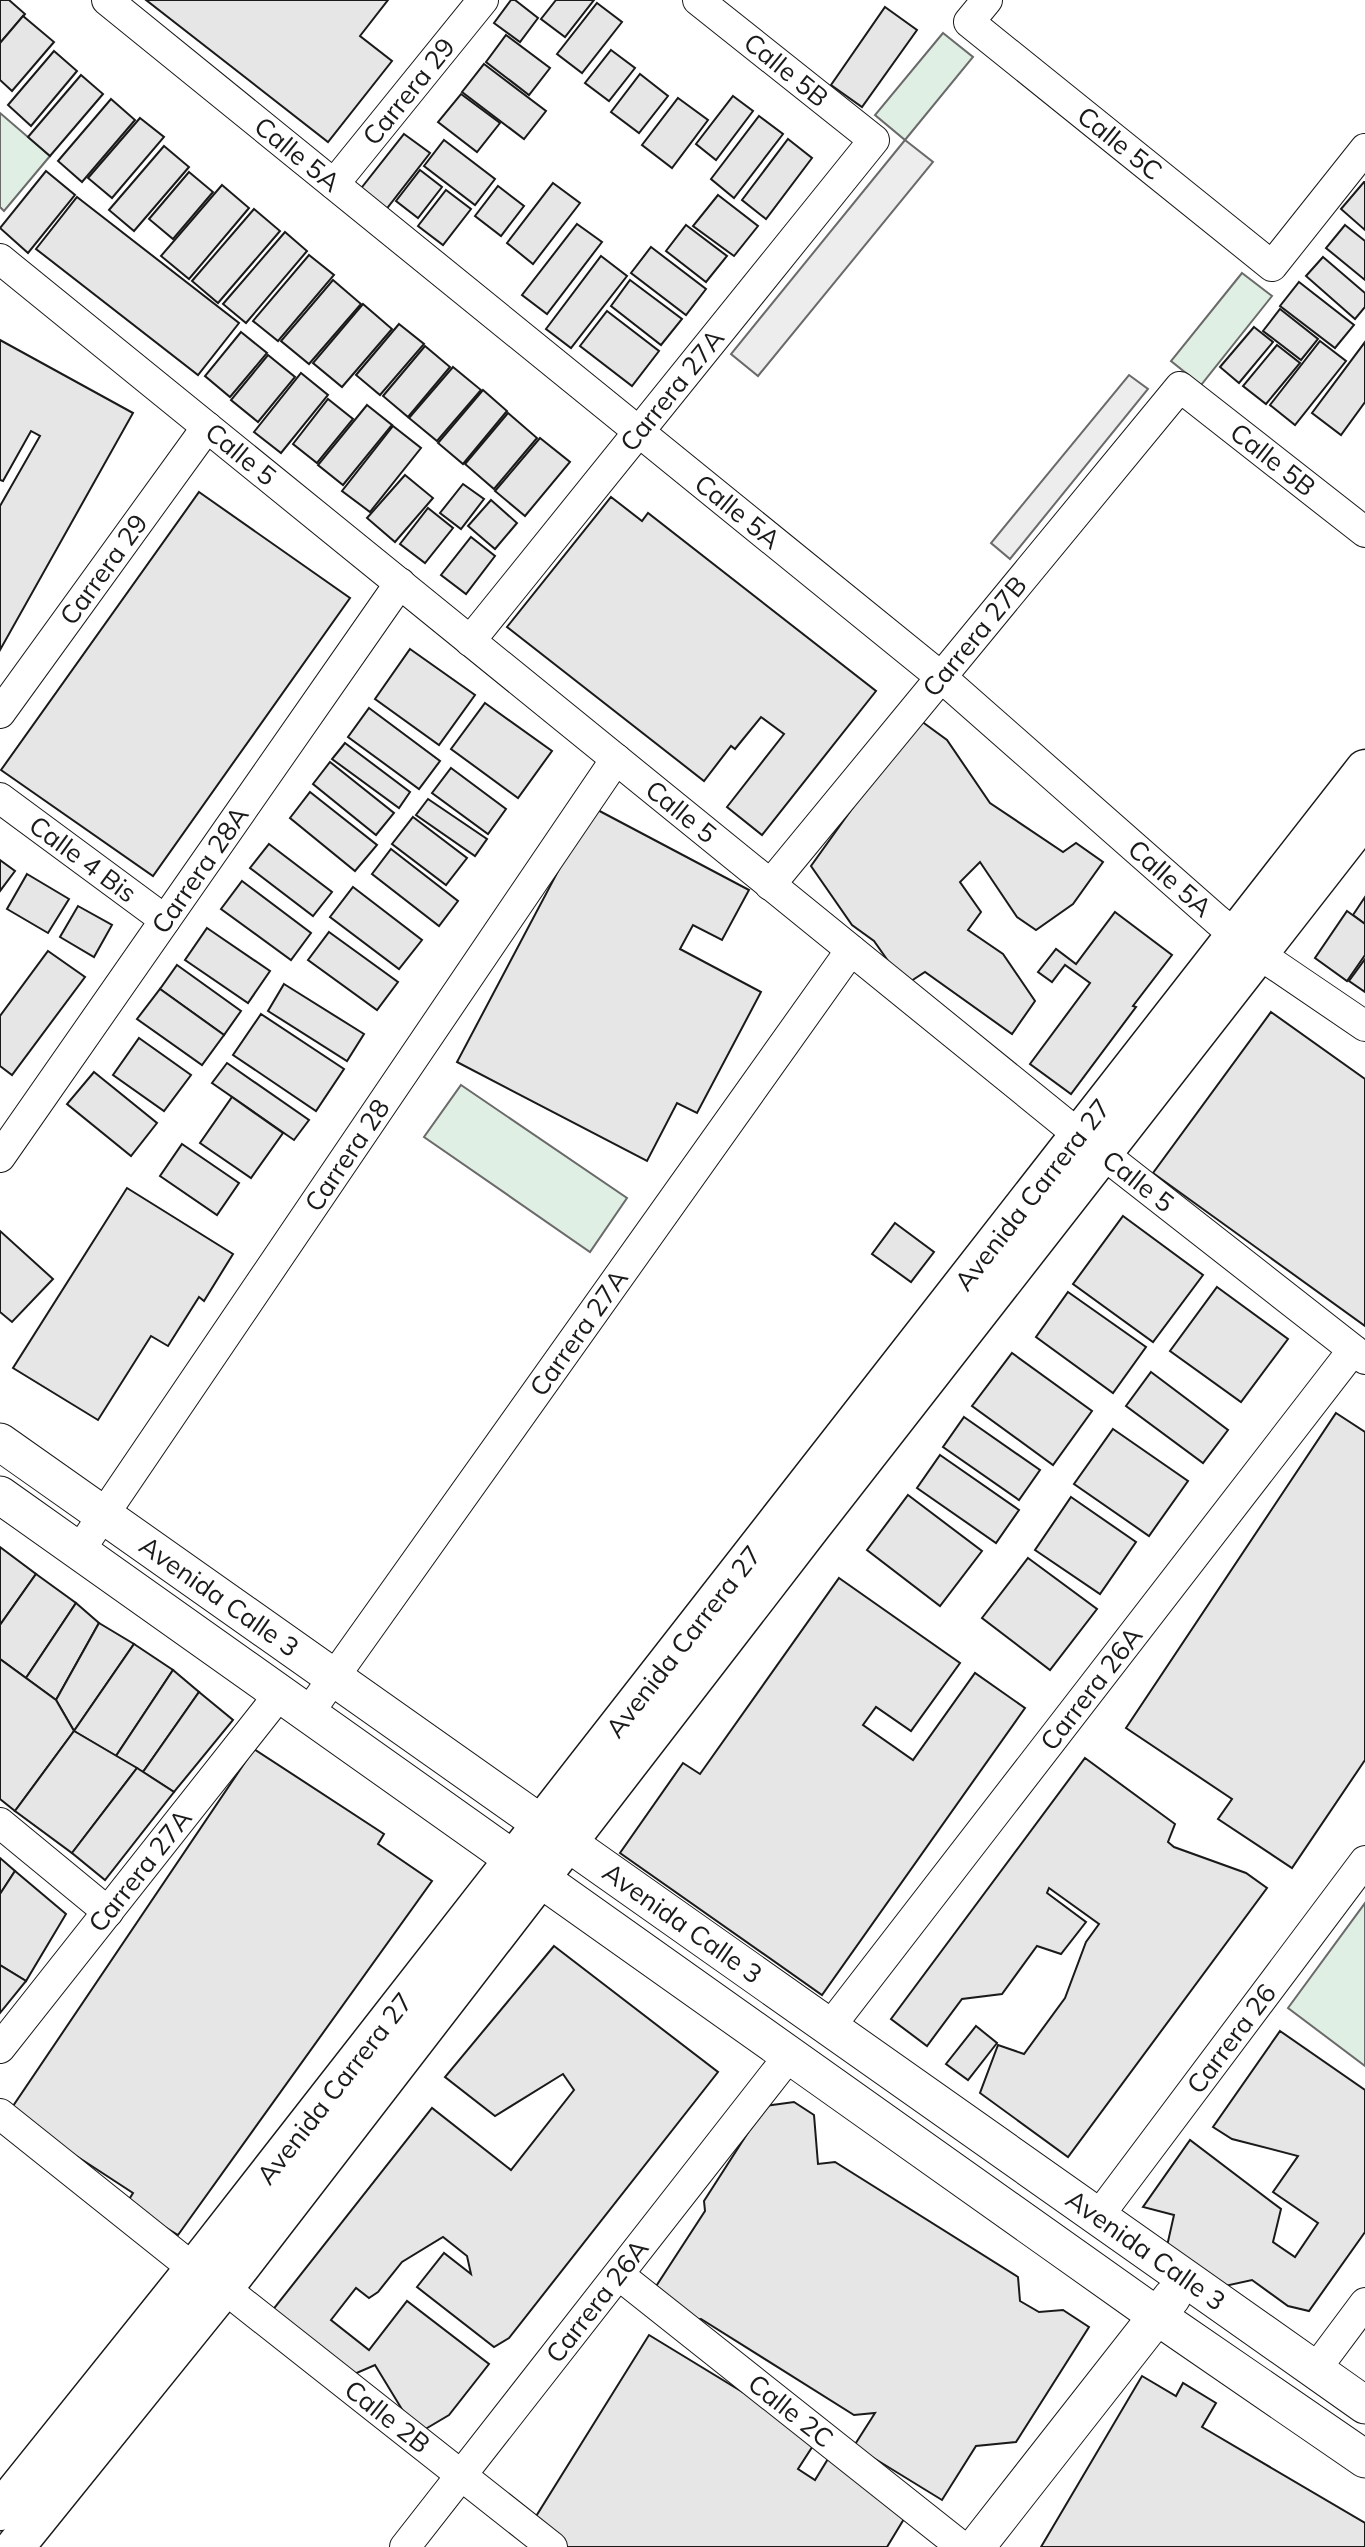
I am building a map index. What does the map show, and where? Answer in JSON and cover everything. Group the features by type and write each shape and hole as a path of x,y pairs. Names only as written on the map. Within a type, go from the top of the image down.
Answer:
{"main road":[{"name":"Avenida Carrera 27","path":"1248,944 1365,769"},
{"name":"Avenida Carrera 27","path":"15,2547 209,2279 1090,1144 1248,944 1365,817"},
{"name":"Avenida Carrera 27","path":"0,2511 209,2279"}],"street":[{"name":"Calle 5A","path":"107,0 941,677 1217,920 1365,1027"},
{"name":"Carrera 29","path":"334,184 483,0"},
{"name":"Calle 5B","path":"698,0 874,140"},
{"name":"Calle 5C","path":"978,11 1272,266 1365,149"},
{"name":"Carrera 27A","path":"470,640 874,140"},
{"name":"Calle 5","path":"2,265 207,427 1090,1144 1359,1354"},
{"name":"Calle 5B","path":"1180,387 1365,532"},
{"name":"Carrera 27B","path":"771,885 1180,387"},
{"name":"Carrera 29","path":"0,713 207,427"},
{"name":"Carrera 28A","path":"0,1157 400,583"},
{"name":"Carrera 28","path":"79,1551 616,760"},
{"name":"Calle 4 Bis","path":"0,798 165,920"},
{"name":"Carrera 27A","path":"0,2048 108,1912 293,1705 334,1678 851,950"},
{"name":"Carrera 26A","path":"829,2028 1359,1354"},
{"name":"Avenida Calle 3","path":"0,1442 1365,2405"},
{"name":"Avenida Calle 3","path":"0,1495 1157,2316 1365,2459"},
{"path":"0,1824 108,1912"},
{"name":"Carrera 26","path":"1097,2218 1365,1861"},
{"name":"Carrera 26A","path":"405,2547 789,2056"},
{"name":"Calle 2B","path":"0,2114 552,2547"},
{"name":"Calle 2C","path":"618,2275 962,2547"},
{"path":"976,2547 1186,2279"},
{"path":"1315,2370 1365,2303"}],"green space":[{"path":"943,33 973,57 905,140 875,115"},
{"path":"0,113 50,156 4,211 0,207"},
{"path":"1242,273 1272,296 1201,385 1171,361"},
{"path":"461,1085 627,1198 590,1252 424,1137"},
{"path":"1365,1903 1365,2066 1288,2008"}],"shaded area":[{"path":"905,140 933,162 758,376 731,354"},
{"path":"1129,375 1148,389 1010,559 991,543"}],"building":[{"path":"0,0 9,0 25,14 0,43"},
{"path":"146,0 388,0 360,36 392,61 328,142"},
{"path":"511,0 515,0 538,18 520,42 494,23"},
{"path":"556,0 594,0 565,37 541,19"},
{"path":"597,3 622,22 582,73 557,54"},
{"path":"885,7 917,30 862,107 831,85"},
{"path":"23,16 54,42 12,91 0,80 0,43"},
{"path":"506,35 550,68 529,95 486,62"},
{"path":"611,50 635,68 609,101 585,83"},
{"path":"54,51 77,71 31,126 8,105"},
{"path":"484,64 546,111 524,139 462,92"},
{"path":"640,74 668,96 639,133 611,112"},
{"path":"81,75 103,94 50,156 28,137"},
{"path":"461,94 500,123 477,152 438,122"},
{"path":"733,96 753,111 716,160 696,144"},
{"path":"678,98 708,120 672,168 642,145"},
{"path":"111,99 135,120 82,182 58,161"},
{"path":"759,116 783,134 734,198 711,179"},
{"path":"140,118 164,137 112,198 88,178"},
{"path":"404,134 430,153 381,216 355,196"},
{"path":"788,139 812,158 766,219 742,200"},
{"path":"444,140 495,179 475,205 424,166"},
{"path":"164,146 189,167 134,231 109,210"},
{"path":"420,170 442,187 418,218 396,201"},
{"path":"46,171 75,195 28,253 0,228"},
{"path":"189,172 213,192 173,239 149,219"},
{"path":"1365,182 1365,230 1341,209"},
{"path":"553,183 580,203 533,264 507,243"},
{"path":"222,185 249,208 189,279 161,256"},
{"path":"498,186 524,206 501,236 475,216"},
{"path":"446,190 471,209 443,245 418,226"},
{"path":"718,195 758,226 734,256 693,226"},
{"path":"77,197 239,323 198,375 36,249"},
{"path":"254,209 280,231 218,303 192,281"},
{"path":"577,224 602,242 547,314 522,295"},
{"path":"686,225 727,256 706,282 666,251"},
{"path":"1345,225 1365,241 1365,280 1326,248"},
{"path":"285,232 307,251 246,323 223,304"},
{"path":"651,247 706,289 686,315 631,273"},
{"path":"309,255 334,275 278,341 253,321"},
{"path":"601,256 627,276 571,348 546,329"},
{"path":"1323,257 1365,293 1365,307 1355,319 1306,276"},
{"path":"333,280 361,304 309,364 281,341"},
{"path":"630,280 682,319 661,345 611,306"},
{"path":"1299,282 1354,325 1335,348 1280,306"},
{"path":"363,304 392,329 342,387 313,363"},
{"path":"1280,309 1318,339 1301,360 1263,331"},
{"path":"607,311 659,351 632,386 580,346"},
{"path":"399,324 424,344 380,395 356,375"},
{"path":"1254,327 1273,342 1239,383 1220,367"},
{"path":"241,332 267,353 230,397 205,376"},
{"path":"0,340 133,413 0,650 0,506 40,436 31,431 3,481 0,480"},
{"path":"1320,341 1346,361 1295,425 1270,405"},
{"path":"1365,342 1365,402 1341,435 1312,413"},
{"path":"1277,345 1300,363 1266,404 1243,386"},
{"path":"425,346 450,367 408,417 383,396"},
{"path":"268,355 295,377 258,422 231,400"},
{"path":"453,367 481,390 437,441 409,418"},
{"path":"301,373 328,395 281,453 254,432"},
{"path":"483,390 507,411 463,464 438,443"},
{"path":"328,399 353,419 317,463 293,444"},
{"path":"367,405 392,425 343,485 318,465"},
{"path":"508,413 537,438 494,489 465,464"},
{"path":"393,426 421,448 370,512 342,491"},
{"path":"540,438 570,462 525,516 495,491"},
{"path":"405,475 433,498 395,542 367,518"},
{"path":"463,484 484,499 461,529 440,513"},
{"path":"199,492 350,598 153,876 1,770"},
{"path":"611,497 642,521 648,513 876,691 762,835 727,807 784,734 761,717 735,749 731,746 704,781 507,627"},
{"path":"491,500 517,523 495,549 468,526"},
{"path":"428,508 453,528 425,563 400,544"},
{"path":"471,537 495,556 466,594 441,575"},
{"path":"410,649 475,695 439,745 375,699"},
{"path":"485,703 552,751 518,798 451,749"},
{"path":"369,708 440,761 419,789 348,737"},
{"path":"917,718 947,740 990,803 1063,852 1076,843 1103,862 1073,904 1036,930 1017,917 980,862 960,882 981,912 968,930 1003,954 1035,1001 1012,1034 925,972 905,985 874,941 852,925 811,866"},
{"path":"345,743 410,792 399,808 332,759"},
{"path":"330,762 394,813 376,835 313,784"},
{"path":"451,768 506,809 488,834 432,793"},
{"path":"310,792 377,845 355,871 290,818"},
{"path":"428,799 487,839 475,856 416,815"},
{"path":"592,807 749,890 722,940 693,925 680,949 761,992 697,1113 677,1103 647,1161 457,1062"},
{"path":"413,817 467,858 446,885 392,844"},
{"path":"269,844 332,892 313,916 250,868"},
{"path":"391,849 458,901 439,926 372,874"},
{"path":"0,860 15,871 0,891"},
{"path":"27,874 69,899 48,933 7,909"},
{"path":"242,881 311,933 291,960 221,909"},
{"path":"353,887 422,940 399,969 330,917"},
{"path":"1365,897 1365,924 1353,915"},
{"path":"78,906 112,925 94,957 60,937"},
{"path":"1347,911 1365,924 1365,955 1347,981 1315,958"},
{"path":"1115,912 1172,955 1071,1094 1030,1064 1090,983 1065,965 1052,982 1038,972 1056,949 1076,964"},
{"path":"207,928 270,971 248,1003 185,960"},
{"path":"329,932 398,982 377,1010 308,960"},
{"path":"48,951 85,977 12,1075 0,1066 0,1016"},
{"path":"1365,959 1365,992 1349,981"},
{"path":"177,965 241,1011 224,1035 160,989"},
{"path":"284,984 364,1034 347,1061 268,1011"},
{"path":"160,989 224,1035 202,1065 137,1019"},
{"path":"1271,1012 1365,1079 1365,1326 1153,1173"},
{"path":"261,1014 344,1069 316,1111 233,1055"},
{"path":"139,1038 191,1075 164,1111 113,1075"},
{"path":"227,1063 309,1120 294,1140 212,1083"},
{"path":"94,1072 157,1123 131,1156 67,1104"},
{"path":"232,1097 283,1133 251,1178 200,1143"},
{"path":"182,1144 239,1183 217,1215 160,1176"},
{"path":"127,1188 233,1254 204,1301 199,1297 168,1346 151,1336 98,1420 13,1368"},
{"path":"1123,1216 1203,1275 1153,1342 1073,1284"},
{"path":"895,1223 934,1252 911,1282 872,1254"},
{"path":"0,1231 53,1279 12,1322 0,1312"},
{"path":"1217,1287 1288,1339 1241,1402 1170,1351"},
{"path":"1068,1292 1146,1347 1113,1393 1036,1337"},
{"path":"1012,1353 1092,1411 1053,1465 972,1406"},
{"path":"1151,1372 1228,1430 1203,1463 1126,1406"},
{"path":"1336,1413 1365,1432 1365,1760 1292,1868 1218,1819 1232,1799 1126,1728"},
{"path":"964,1417 1040,1470 1019,1500 943,1447"},
{"path":"1113,1429 1188,1481 1149,1536 1074,1484"},
{"path":"940,1455 1019,1510 996,1543 917,1488"},
{"path":"908,1495 982,1551 940,1606 867,1550"},
{"path":"1071,1497 1136,1542 1100,1594 1035,1550"},
{"path":"0,1547 36,1574 0,1625"},
{"path":"1028,1558 1097,1609 1050,1670 982,1618"},
{"path":"36,1574 76,1603 26,1678 0,1659 0,1625"},
{"path":"839,1578 960,1663 911,1731 876,1707 863,1725 913,1760 975,1673 1025,1708 822,1995 620,1853 683,1763 700,1774"},
{"path":"76,1603 99,1623 56,1700 26,1678"},
{"path":"99,1623 134,1644 74,1731 56,1700"},
{"path":"134,1644 173,1670 116,1756 74,1731"},
{"path":"0,1659 56,1700 74,1731 15,1811 0,1799"},
{"path":"173,1670 199,1692 143,1772 116,1756"},
{"path":"199,1692 233,1720 174,1792 143,1772"},
{"path":"74,1731 137,1768 72,1853 15,1811"},
{"path":"254,1749 384,1834 378,1844 432,1881 178,2235 153,2220 123,2209 133,2193 9,2112"},
{"path":"1085,1758 1175,1824 1168,1842 1174,1847 1246,1873 1267,1888 1068,2157 980,2093 998,2045 1024,2054 1065,1998 1086,1942 1099,1924 1049,1888 1047,1893 1086,1922 1061,1954 1037,1946 1002,1994 962,1999 927,2046 891,2019"},
{"path":"137,1768 174,1792 105,1880 72,1853"},
{"path":"0,1858 15,1871 0,1894"},
{"path":"15,1871 66,1914 26,1981 0,1965 0,1894"},
{"path":"554,1946 718,2072 509,2338 494,2347 417,2287 444,2253 471,2274 467,2256 443,2237 402,2262 378,2292 369,2298 356,2288 331,2320 369,2350 407,2301 489,2364 449,2415 417,2434 375,2365 345,2378 272,2311 432,2108 511,2170 574,2090 563,2074 495,2116 445,2077"},
{"path":"0,1965 26,1981 0,2013"},
{"path":"976,2026 997,2043 968,2080 946,2064"},
{"path":"1280,2031 1365,2090 1365,2232 1309,2311 1288,2306 1252,2280 1225,2286 1167,2246 1174,2215 1143,2207 1190,2140 1281,2209 1273,2242 1295,2257 1318,2223 1273,2192 1298,2156 1232,2139 1213,2127"},
{"path":"794,2102 814,2115 818,2164 835,2162 1018,2277 1020,2301 1039,2312 1063,2310 1089,2327 1016,2442 976,2446 942,2500 854,2446 875,2413 854,2415 701,2319 682,2321 651,2294 705,2211 704,2201 765,2106"},
{"path":"649,2335 818,2438 798,2469 815,2480 831,2454 910,2509 887,2547 564,2547 530,2526"},
{"path":"1142,2376 1176,2396 1183,2383 1216,2403 1202,2427 1365,2523 1365,2547 1041,2547"}]}
